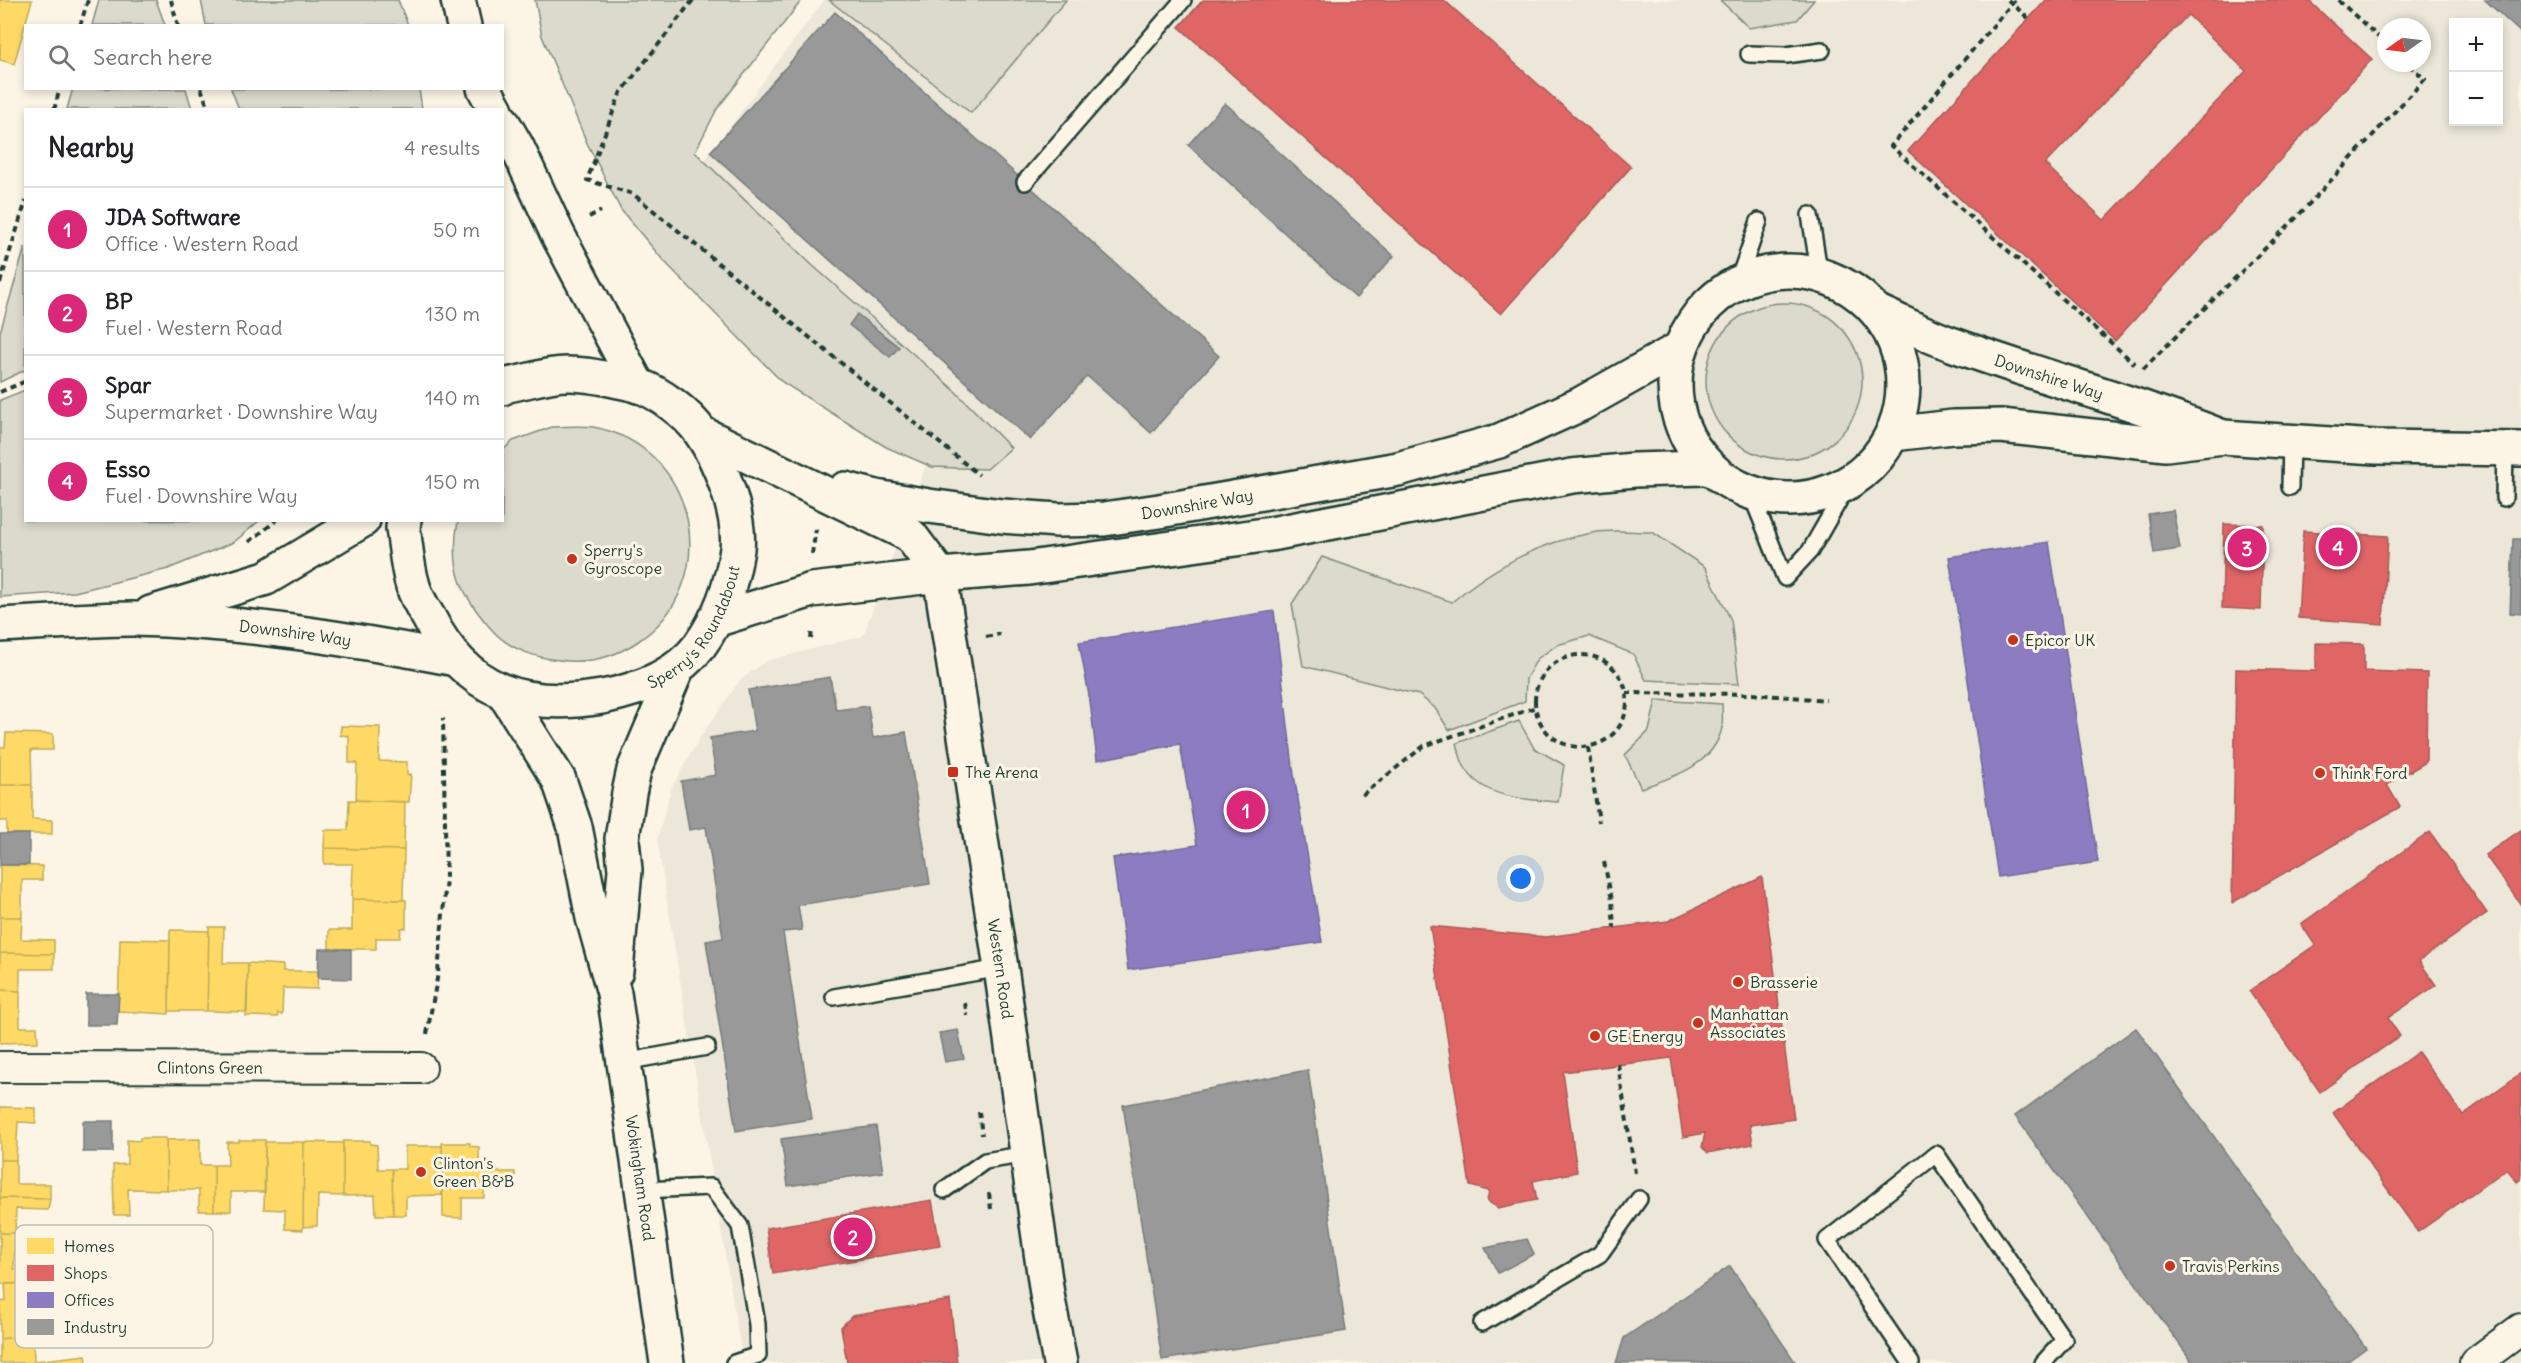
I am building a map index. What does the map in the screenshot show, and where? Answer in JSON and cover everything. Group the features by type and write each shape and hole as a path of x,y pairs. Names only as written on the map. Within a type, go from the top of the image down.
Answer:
{"street":[{"path":"458,0 464,24"},
{"path":"476,90 476,108"},
{"path":"485,90 495,108"},
{"path":"504,124 558,235 638,386"},
{"path":"716,620 812,590 940,575 1029,568 1271,534 1572,476 1634,470 1704,468 1751,494 1777,500 1824,495 1849,483 1872,464 1893,434 1902,405 1903,372 1892,334 1878,312 1848,286 1805,271 1768,271 1723,290 1697,314 1679,349 1676,409 1704,468"},
{"name":"Downshire Way","path":"1878,312 1951,344 2097,394 2171,416 2223,437"},
{"name":"Downshire Way","path":"701,433 830,484 876,497 1002,516 1058,520 1104,519 1398,469 1499,441 1581,404 1679,349"},
{"name":"Sperry's Roundabout","path":"404,522 413,587 435,631 456,659 478,679 504,693 540,701 576,701 628,692 676,670 699,646 723,605 737,547 735,514 722,472 701,433 658,396 638,386 569,373 504,387"},
{"name":"Downshire Way","path":"1893,434 1953,427 2001,426 2166,444 2223,437 2376,447 2513,449"},
{"path":"701,433 910,535 940,575"},
{"name":"Downshire Way","path":"132,619 266,578 360,522"},
{"name":"Western Road","path":"940,575 1001,968 1047,1294 1060,1363"},
{"name":"Downshire Way","path":"0,625 132,619 272,628 322,634 456,659"},
{"name":"Wokingham Road","path":"614,993 625,870 622,839 628,793 634,770 676,670"},
{"name":"Wokingham Road","path":"504,693 559,780 575,827 593,918 614,993 667,1363"},
{"name":"Clintons Green","path":"0,1067 421,1068"},
{"path":"2475,1363 2521,1329"}],"lane":[{"path":"1025,182 1183,0"},
{"path":"1749,54 1786,55 1822,50"},
{"path":"1810,214 1820,276"},
{"path":"1737,284 1759,221"},
{"path":"2290,487 2291,440"},
{"path":"2504,498 2513,449"},
{"path":"1751,494 1785,578 1810,551 1849,483"},
{"path":"834,997 1001,968"},
{"path":"624,1062 707,1047"},
{"path":"944,1190 985,1161 1027,1154"},
{"path":"1911,1363 1827,1240 1936,1154 2064,1340 2043,1363"},
{"path":"642,1190 711,1187 740,1226 757,1324 759,1354 734,1363"},
{"path":"1482,1323 1600,1254 1639,1199"}],"path":[{"path":"81,24 88,0"},
{"path":"171,0 177,24"},
{"path":"693,0 620,94 587,180 633,194 984,478"},
{"path":"2338,0 2377,36"},
{"path":"2029,19 2011,1 1891,146 2142,370 2296,218 2425,79 2417,72"},
{"path":"55,108 59,90"},
{"path":"202,90 208,108"},
{"path":"0,283 24,207"},
{"path":"588,217 601,211"},
{"path":"0,392 24,382"},
{"path":"812,546 818,524"},
{"path":"812,628 812,639"},
{"path":"1569,656 1592,657 1612,667 1621,679 1626,693 1626,709 1622,723 1600,744 1588,747 1569,746 1555,740 1544,730 1536,707 1537,686 1544,672 1555,662 1569,656"},
{"path":"1626,693 1753,694 1826,700"},
{"path":"1362,795 1425,746 1536,707"},
{"path":"421,1068 438,973 446,878 443,718"},
{"path":"1588,747 1599,822"},
{"path":"1604,862 1612,900 1614,928"},
{"path":"1618,1064 1639,1199"}],"shaded area":[{"path":"99,0 156,0 165,24 92,24"},
{"path":"201,0 398,0 408,24 206,24"},
{"path":"535,0 802,0 717,109 695,152 812,265 953,389 1011,448 987,469 932,467 886,447 782,382 663,260 621,210 587,143 542,36"},
{"path":"824,0 2521,0 2521,1363 743,1363 657,840 671,789 699,739 740,680 766,661 863,636 938,432 664,215"},
{"path":"829,0 1066,0 971,113"},
{"path":"1720,0 1814,0 1797,20 1749,28"},
{"path":"72,90 186,90 192,108 67,108"},
{"path":"231,90 419,90 422,108 239,108"},
{"path":"24,250 24,370 0,382 0,332"},
{"path":"1784,303 1799,304 1814,309 1828,316 1839,326 1849,337 1856,351 1861,366 1861,396 1856,411 1849,425 1839,436 1828,446 1814,453 1799,458 1784,459 1769,458 1754,453 1740,446 1729,436 1719,425 1712,411 1707,396 1706,381 1707,366 1712,351 1719,337 1729,326 1740,316 1754,309 1769,304"},
{"path":"24,390 24,522 258,522 234,542 168,569 75,592 0,597 0,400"},
{"path":"552,427 593,427 629,439 657,461 676,488 687,520 689,554 682,587 665,617 628,648 609,656 580,661 550,659 524,652 494,632 466,594 460,581 455,554 458,522 504,522 504,449 513,441"},
{"path":"1599,532 1652,532 1705,567 1731,620 1739,684 1646,680 1633,654 1589,636 1557,645 1537,659 1526,679 1525,701 1449,730 1435,708 1419,695 1303,666 1292,604 1322,557 1452,602 1483,578 1517,558 1554,543"},
{"path":"1656,700 1722,704 1722,728 1710,752 1701,761 1678,774 1641,788 1625,755 1649,731"},
{"path":"1519,721 1534,748 1564,765 1558,802 1518,798 1493,791 1472,777 1463,763 1457,743"}],"building: Homes":[{"path":"0,0 32,0 14,64 0,60"},
{"path":"341,726 380,727 379,761 407,762 407,775 411,774 409,802 356,800 357,763 349,763 349,736 340,735"},
{"path":"6,733 53,734 53,750 31,750 32,785 0,785 0,747 5,747"},
{"path":"0,785 32,785 32,819 52,820 52,834 7,834 7,821 0,821"},
{"path":"349,800 405,802 404,850 324,848 325,830 348,830"},
{"path":"324,848 404,850 403,900 352,899 353,864 324,864"},
{"path":"0,865 42,866 42,880 22,880 22,917 0,917"},
{"path":"352,899 406,900 406,928 401,928 400,938 376,938 376,949 329,949 329,930 352,930"},
{"path":"0,917 22,917 21,939 54,940 54,954 0,953"},
{"path":"209,927 224,927 223,963 248,963 247,1012 207,1011"},
{"path":"170,930 209,931 207,1011 169,1011"},
{"path":"120,939 170,940 169,1014 118,1011"},
{"path":"0,953 54,954 54,969 20,969 20,991 0,990"},
{"path":"248,963 283,965 283,971 318,971 317,989 283,988 282,1014 278,1013 277,1017 246,1016"},
{"path":"0,990 20,991 20,1027 37,1027 38,1042 0,1043"},
{"path":"0,1107 36,1108 36,1123 18,1122 16,1160 0,1160"},
{"path":"140,1138 166,1138 167,1190 128,1189 129,1215 114,1215 113,1165 127,1164 127,1140 140,1141"},
{"path":"200,1139 200,1165 214,1165 214,1211 199,1211 199,1190 167,1190 166,1140"},
{"path":"239,1140 265,1140 265,1192 231,1192 231,1211 214,1211 214,1165 228,1165 227,1142 239,1142"},
{"path":"343,1141 370,1141 370,1144 377,1145 378,1169 392,1169 393,1215 376,1215 375,1195 343,1196"},
{"path":"265,1142 304,1142 303,1230 285,1229 285,1210 264,1209"},
{"path":"304,1142 343,1143 343,1196 318,1195 317,1226 303,1227"},
{"path":"442,1143 470,1143 470,1146 479,1147 479,1172 515,1172 515,1187 484,1187 484,1198 462,1198 462,1218 443,1217"},
{"path":"405,1146 442,1146 442,1195 406,1196 406,1215 393,1215 392,1169 405,1169"},
{"path":"0,1160 16,1160 16,1184 50,1184 50,1199 0,1198"},
{"path":"0,1198 50,1199 48,1210 16,1209 15,1233 0,1233"},
{"path":"0,1233 15,1233 15,1284 0,1284"},
{"path":"5,1284 15,1284 15,1337 0,1339 0,1302 6,1301"},
{"path":"15,1337 15,1348 34,1348 34,1361 86,1355 87,1363 0,1363 0,1339"}],"building: Shops":[{"path":"1203,0 1444,0 1631,167 1501,314 1179,27"},
{"path":"2046,0 2308,0 2372,59 2115,341 1908,151","holes":["2188,15 2246,71 2104,220 2045,164"]},
{"path":"2224,524 2263,525 2261,610 2222,608"},
{"path":"2303,531 2388,536 2383,624 2298,618"},
{"name":"Think Ford","path":"2316,643 2364,644 2364,671 2427,673 2426,762 2387,785 2400,807 2232,903 2236,669 2316,671"},
{"path":"2521,830 2521,905 2485,855"},
{"path":"2430,832 2487,913 2419,961 2436,985 2388,1018 2400,1036 2320,1092 2249,991 2315,945 2301,924"},
{"path":"1762,877 1794,1119 1750,1125 1753,1144 1708,1153 1702,1147 1705,1133 1683,1137 1671,1058 1563,1072 1577,1172 1533,1181 1537,1200 1498,1208 1487,1201 1489,1191 1470,1186 1430,926 1546,937 1668,921"},
{"path":"2418,1052 2463,1115 2521,1073 2521,1179 2517,1182 2507,1169 2418,1232 2333,1113"},
{"path":"932,1200 940,1246 773,1274 766,1228"},
{"path":"950,1300 957,1363 847,1363 841,1327 852,1316"}],"building: Offices":[{"name":"Epicor UK","path":"2049,542 2098,862 1998,877 1949,557"},
{"path":"1274,611 1294,775 1322,942 1128,970 1113,858 1197,845 1180,744 1097,760 1090,701 1079,642"}],"building: Industry":[{"path":"2485,0 2521,0 2521,33"},
{"path":"835,12 1219,356 1151,433 1087,376 1030,440 710,152"},
{"path":"1225,103 1394,256 1356,298 1188,145"},
{"path":"857,314 899,347 890,357 849,325"},
{"path":"2173,510 2180,549 2154,553 2148,514"},
{"path":"2513,539 2521,539 2521,614 2510,613"},
{"path":"830,677 836,710 868,706 873,738 906,732 930,884 798,905 802,930 783,932 812,1119 736,1131 706,941 723,938 706,827 689,830 681,781 716,775 710,738 755,731 748,690"},
{"path":"0,834 29,834 29,865 0,865"},
{"path":"319,949 351,949 351,979 318,978"},
{"path":"86,994 119,994 117,1025 86,1025"},
{"path":"2136,1028 2366,1348 2345,1363 2193,1363 2015,1116"},
{"path":"958,1030 964,1059 945,1062 939,1033"},
{"path":"1308,1070 1346,1331 1162,1360 1123,1105"},
{"path":"83,1121 113,1121 113,1152 83,1152"},
{"path":"876,1126 883,1172 788,1186 781,1139"},
{"path":"1527,1239 1534,1254 1498,1273 1485,1248"},
{"path":"1730,1266 1796,1363 1616,1363 1624,1338"}],"place":[{"name":"Esso","path":"2338,547"},
{"name":"Spar","path":"2247,548"},
{"name":"Sperry's Gyroscope","path":"572,559"},
{"name":"Epicor UK","path":"2013,640"},
{"name":"The Arena","path":"953,772"},
{"name":"Think Ford","path":"2320,773"},
{"name":"JDA Software","path":"1246,810"},
{"name":"Brasserie","path":"1738,982"},
{"name":"Manhattan Associates","path":"1698,1023"},
{"name":"GE Energy","path":"1595,1036"},
{"name":"Clinton's Green B&B","path":"421,1172"},
{"name":"BP","path":"853,1237"},
{"name":"Travis Perkins","path":"2170,1266"}]}
